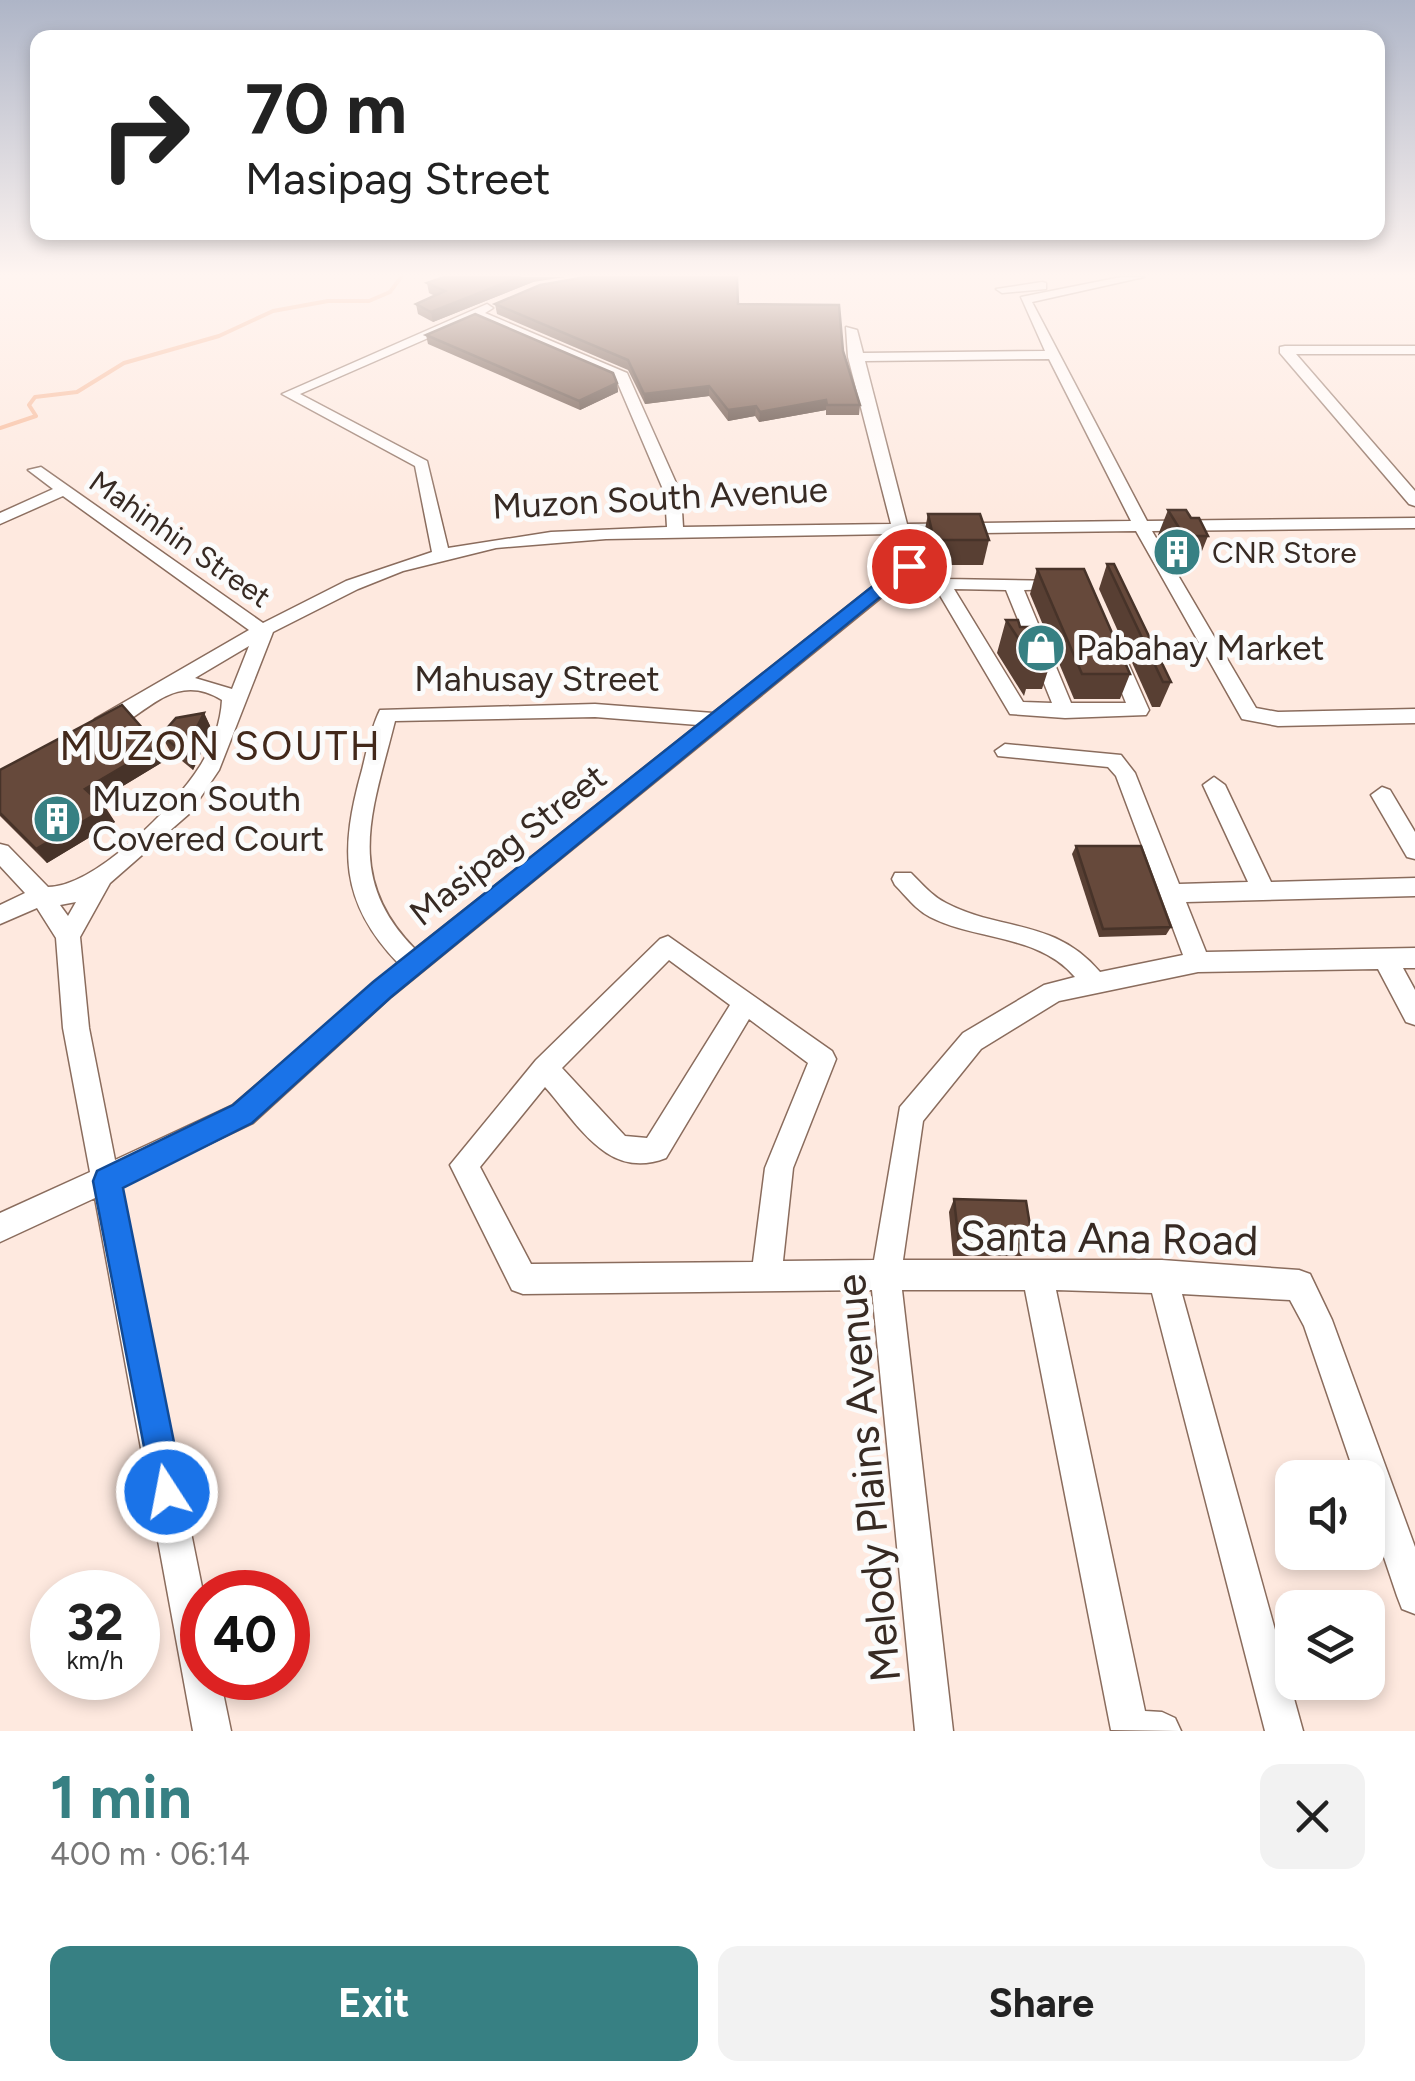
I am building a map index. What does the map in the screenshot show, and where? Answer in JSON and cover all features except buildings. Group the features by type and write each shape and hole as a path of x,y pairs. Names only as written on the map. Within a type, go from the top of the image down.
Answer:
{"street":[{"path":"371,358 289,394 422,464 441,554"},
{"path":"579,358 622,376 672,494 674,532"},
{"path":"856,358 909,566 942,584 1085,585"},
{"path":"1057,358 1140,524 1249,714 1278,719 1415,716"},
{"path":"1292,358 1415,501"},
{"name":"Mahinhin Street","path":"36,470 264,632"},
{"path":"0,519 64,490"},
{"name":"Muzon South Avenue","path":"76,739 351,586 441,554 544,537 900,527 1415,522"},
{"name":"Masipag Street","path":"0,1228 243,1114 414,964 909,566"},
{"path":"942,584 1016,709 1139,710 1108,638"},
{"path":"1013,585 1065,711"},
{"path":"68,937 101,878 172,800 212,765 264,632"},
{"path":"171,686 197,682 220,689 232,698 232,718"},
{"name":"Mahusay Street","path":"414,964 384,939 368,913 355,851 386,715 594,710 666,713 720,721"},
{"path":"1006,751 1114,760 1125,774 1198,962"},
{"path":"1214,785 1264,891"},
{"path":"1382,795 1415,852"},
{"path":"0,852 42,896 68,937 76,1028 207,1728"},
{"path":"0,915 42,896 68,896 101,878"},
{"path":"904,880 935,908 1018,930 1072,954 1095,984"},
{"path":"1171,893 1415,887"},
{"name":"Santa Ana Road","path":"766,1279 779,1168 823,1059 668,946 545,1068 464,1165 523,1279 766,1279 886,1277 1038,1278 1162,1275 1299,1285 1317,1320 1415,1596"},
{"name":"Melody Plains Avenue","path":"934,1731 886,1277 910,1116 972,1041 1052,992 1198,962 1415,958"},
{"path":"1385,959 1415,1014"},
{"path":"545,1068 617,1147 638,1153 656,1149 744,1005"},
{"path":"1162,1275 1284,1731"},
{"path":"1038,1278 1130,1730 1162,1731"}],"waterway":[{"path":"0,428 36,416 29,405 35,397 77,392 124,363 142,358"}],"place":[{"name":"CNR Store","path":"1177,552"},
{"name":"Pabahay Market","path":"1041,648"},
{"name":"Muzon South Covered Court","path":"57,819"}],"district":[{"name":"MUZON SOUTH","path":"221,746"}],"route":[{"path":"167,1492 107,1181 243,1114 382,990 909,566"}]}
